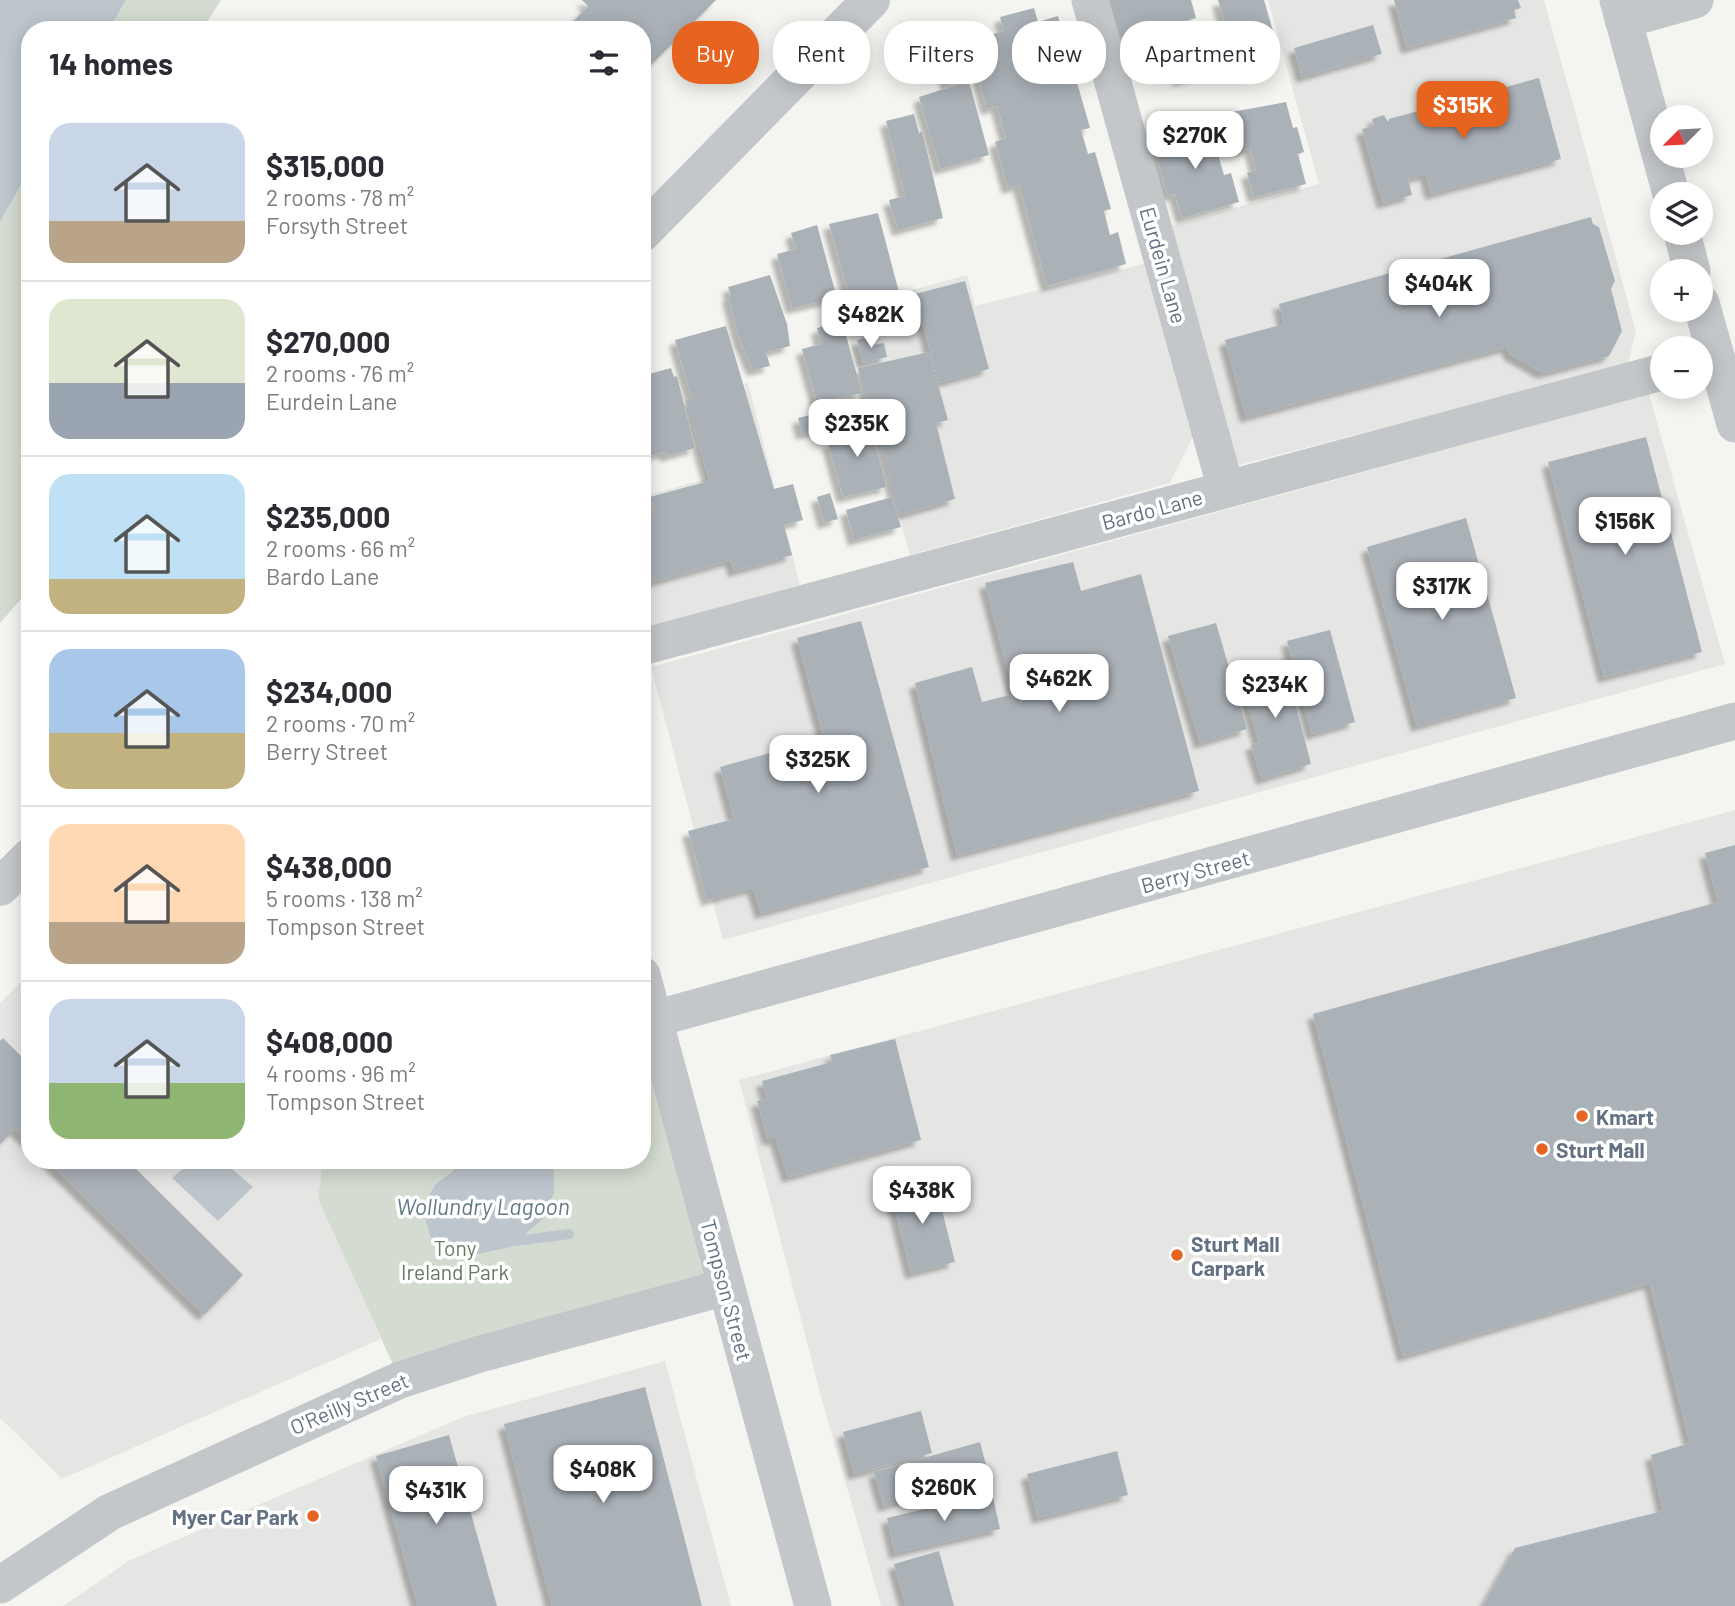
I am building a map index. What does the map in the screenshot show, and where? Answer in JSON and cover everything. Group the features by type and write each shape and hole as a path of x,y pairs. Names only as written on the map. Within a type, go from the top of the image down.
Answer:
{"street":[{"path":"651,224 871,0"},
{"name":"Eurdein Lane","path":"1090,0 1226,489"},
{"path":"1668,182 1620,10 1695,0"},
{"path":"1707,322 1735,424"},
{"name":"Bardo Lane","path":"651,645 1650,375"},
{"name":"Berry Street","path":"654,1019 1735,721"},
{"path":"0,887 21,866"},
{"name":"Tompson Street","path":"651,1008 813,1606"},
{"name":"O'Reilly Street","path":"0,1585 110,1513 400,1380 480,1354 726,1287"}],"shaded area":[{"path":"1268,0 1544,0 1636,331 1628,364 1239,465 1220,437 1171,226 1319,184 1280,43 1280,21 1274,21"},
{"path":"1147,263 1194,435 1170,483 910,555 849,338 919,319 912,290 967,275 975,306"},
{"path":"748,383 800,585 651,626 651,494 706,479 685,400"},
{"path":"1649,394 1725,664 723,940 651,667"},
{"path":"1735,810 1735,1606 881,1606 823,1404 739,1080"},
{"path":"21,982 21,1169 322,1169 318,1199 381,1339 62,1479 0,1418 0,1003"},
{"path":"665,1361 731,1606 63,1606 130,1560 463,1417"}],"green space":[{"path":"126,0 221,0 208,21 114,21"},
{"path":"21,185 21,599 0,623 0,222"},
{"name":"Tony Ireland Park","path":"651,1008 726,1287 400,1380 318,1199 322,1169 651,1169"}],"water":[{"path":"0,0 126,0 114,21 21,21 21,185 0,222"},
{"path":"182,1169 232,1169 253,1187 218,1221 172,1178"},
{"name":"Wollundry Lagoon","path":"554,1169 554,1193 543,1219 510,1247 465,1257 446,1252 431,1238 426,1222 428,1196 436,1184 453,1171"}],"building":[{"path":"582,0 716,0 695,21 672,21 672,44 651,65 651,21 574,21 588,6"},
{"path":"1105,0 1191,0 1196,18 1184,21 1120,21 1120,38 1115,39"},
{"path":"1218,0 1264,0 1270,21 1224,21"},
{"path":"1394,0 1518,0 1521,8 1514,10 1516,18 1407,48"},
{"path":"1034,8 1038,21 1012,21 1012,84 1077,84 1090,128 1081,130 1088,154 1095,152 1111,209 1104,211 1110,235 1118,232 1126,264 1047,286 1019,185 1008,188 995,142 1006,138 997,106 987,109 980,84 998,84 998,33 1004,31 1000,17"},
{"path":"1058,16 1059,21 1041,21"},
{"path":"1373,25 1382,54 1302,77 1294,48"},
{"path":"1539,78 1561,159 1431,194 1426,174 1408,179 1412,195 1383,203 1362,129 1374,126 1372,119 1384,115 1388,122 1389,119"},
{"path":"960,84 970,84 989,155 940,169 919,97"},
{"path":"1286,102 1293,128 1297,127 1304,152 1298,154 1306,184 1254,197 1247,173 1256,170 1250,147 1242,150 1232,112"},
{"path":"914,114 919,133 922,131 943,218 898,230 889,200 905,196 886,121"},
{"path":"1208,120 1224,175 1231,173 1239,202 1182,218 1175,194 1168,196 1152,140 1186,131 1185,127"},
{"path":"878,213 904,311 857,324 829,224"},
{"path":"1591,217 1593,224 1599,227 1615,281 1611,289 1622,331 1609,356 1543,373 1510,354 1507,347 1246,417 1225,340 1284,324 1279,304"},
{"path":"817,225 837,298 792,308 777,254 796,249 791,233"},
{"path":"770,275 787,324 790,346 766,352 770,366 753,370 739,338 728,287"},
{"path":"965,281 989,369 939,383 915,294"},
{"path":"842,321 862,393 817,403 802,349 821,344 817,328"},
{"path":"726,326 774,489 793,484 803,520 784,525 792,555 734,571 731,560 651,582 651,515 654,514 651,497 709,481 686,400 692,399 675,340"},
{"path":"871,336 873,345 884,343 887,357 863,363 857,340"},
{"path":"929,352 948,420 936,423 955,499 900,515 858,368"},
{"path":"671,368 674,377 677,376 695,448 666,456 665,452 651,456 651,374"},
{"path":"814,414 819,430 802,434 798,418"},
{"path":"867,415 887,487 843,497 828,443 846,438 842,421"},
{"path":"1646,437 1702,652 1604,677 1548,462"},
{"path":"830,493 838,519 824,523 817,497"},
{"path":"892,497 901,527 854,540 846,510"},
{"path":"1466,518 1516,698 1417,726 1367,547"},
{"path":"1073,562 1081,591 1141,574 1199,791 957,855 915,683 972,667 982,702 1014,694 985,583"},
{"path":"861,621 929,867 761,913 753,888 707,900 688,831 734,819 720,767 824,738 797,638"},
{"path":"1216,623 1247,729 1200,743 1168,636"},
{"path":"1330,630 1355,722 1312,734 1287,641"},
{"path":"1284,659 1311,764 1262,779 1251,745 1259,742 1238,672"},
{"name":"Sturt Mall","path":"1735,845 1735,1606 1483,1606 1515,1548 1663,1511 1651,1455 1690,1443 1650,1283 1403,1356 1313,1014 1718,902 1705,853"},
{"path":"3,1038 21,1056 21,1135 15,1129 0,1144 0,1041"},
{"path":"895,1039 921,1140 788,1177 776,1139 768,1139 757,1101 767,1099 762,1081 832,1062 830,1055"},
{"path":"56,1169 136,1169 243,1275 204,1315"},
{"path":"934,1178 955,1262 911,1273 890,1189"},
{"path":"645,1387 702,1606 552,1606 504,1424"},
{"path":"921,1411 932,1453 854,1474 843,1432"},
{"path":"449,1435 497,1606 418,1606 376,1456"},
{"path":"980,1442 989,1476 884,1506 874,1472"},
{"path":"1117,1451 1128,1495 1038,1518 1027,1474"},
{"path":"992,1493 1000,1529 895,1553 887,1518"},
{"path":"939,1551 954,1606 906,1606 894,1564"}],"waterway":[{"path":"516,1241 569,1234"}],"place":[{"name":"Kmart","path":"1582,1116"},
{"name":"Sturt Mall","path":"1542,1149"},
{"name":"Sturt Mall Carpark","path":"1177,1255"},
{"name":"Myer Car Park","path":"313,1516"}]}
